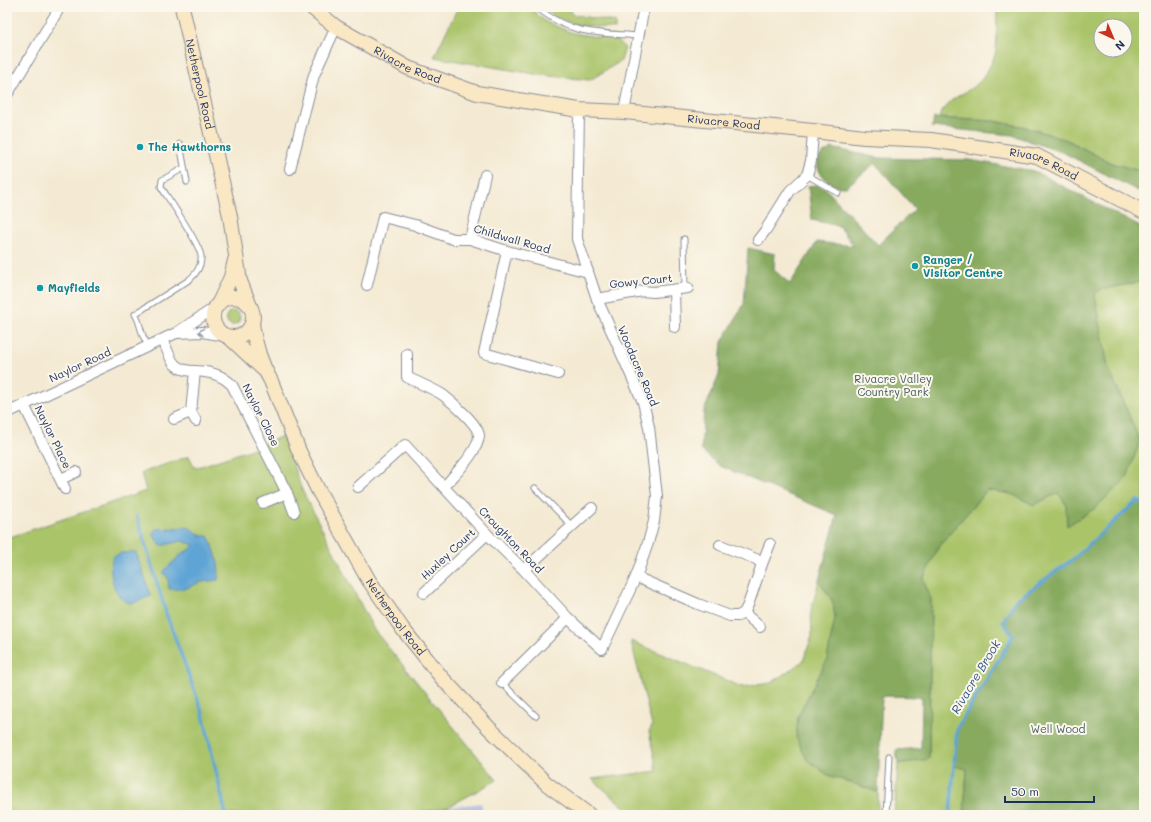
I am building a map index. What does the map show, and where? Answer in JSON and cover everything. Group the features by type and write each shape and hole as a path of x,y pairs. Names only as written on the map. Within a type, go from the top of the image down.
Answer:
{"main road":[{"name":"Netherpool Road","path":"182,7 228,209 242,289 250,306"},
{"name":"Rivacre Road","path":"311,7 336,26 408,68 477,93 579,110 624,112 813,130 864,138 931,140 1037,156 1144,212"},
{"name":"Netherpool Road","path":"217,306 230,277 236,256"},
{"path":"235,298 244,301 250,306 253,318 252,324 247,332 242,336 235,338 228,337 220,333 214,322 217,306 224,300 235,298"},
{"name":"Netherpool Road","path":"252,324 256,343 266,372 299,451 316,488 368,579 402,628 442,678 489,728 547,784 589,815"},
{"name":"Netherpool Road","path":"228,337 244,350 266,372"}],"street":[{"path":"7,95 60,7"},
{"path":"624,112 644,7"},
{"path":"290,169 314,74 336,26"},
{"name":"Woodacre Road","path":"579,110 577,239 597,298 643,402 649,427 657,496 654,521 636,577 602,649"},
{"path":"758,240 766,231 790,191 807,175 811,161 813,130"},
{"path":"470,239 485,175"},
{"name":"Childwall Road","path":"367,285 384,217 415,225 453,239 470,239 508,252 588,272"},
{"path":"508,252 484,353 558,374"},
{"name":"Gowy Court","path":"597,298 643,291 652,292 686,288"},
{"path":"674,290 675,327"},
{"name":"Naylor Road","path":"7,413 163,340 217,306"},
{"path":"176,333 202,332 228,337"},
{"name":"Naylor Close","path":"163,340 175,365 179,368 186,371 219,374 232,385 287,493 294,512"},
{"path":"407,354 407,377 444,396 472,421 478,432 479,437 471,453 444,487"},
{"path":"195,371 191,412 196,422"},
{"name":"Naylor Place","path":"24,405 63,484 76,472"},
{"path":"174,419 191,412"},
{"name":"Croughton Road","path":"358,487 405,445 487,534 524,570 568,618 602,649"},
{"path":"264,503 287,493"},
{"path":"524,570 592,508"},
{"name":"Huxley Court","path":"424,593 487,534"},
{"path":"636,577 698,604 730,616 738,616 744,613 748,605 770,544"},
{"path":"720,545 756,559 762,564"},
{"path":"744,613 760,627"},
{"path":"502,682 568,618"}],"lane":[{"path":"536,7 548,16 571,27 595,32 638,36"},
{"path":"180,144 187,182"},
{"path":"148,346 135,314 189,280 195,275 200,263 201,256 196,244 162,187 162,180 184,168"},
{"path":"807,175 838,193"},
{"path":"684,239 686,288"},
{"path":"535,488 572,526"},
{"path":"502,682 536,716"},
{"path":"886,815 889,757"}],"shaded area":[{"path":"481,803 484,815 404,815 448,807"}],"green space":[{"path":"458,7 529,7 546,22 573,33 617,40 625,48 621,61 590,80 540,75 434,57"},
{"path":"542,7 572,7 571,14 615,22 615,29 576,25 554,17"},
{"path":"997,7 1144,7 1144,172 1111,163 1067,140 1026,127 993,121 940,118 947,104 973,87 984,76 994,57 997,38"},
{"path":"934,118 993,121 1026,127 1067,140 1111,163 1144,172 1144,194 1064,153 1012,135 932,127"},
{"name":"Rivacre Valley Country Park","path":"832,148 879,158 969,160 1034,171 1144,229 1144,281 1100,290 1095,295 1108,367 1140,441 1127,478 1094,509 1067,526 1066,504 1058,493 1034,505 1012,494 987,490 939,546 923,579 931,599 929,759 898,764 896,750 921,748 922,697 882,696 878,792 828,775 807,760 796,737 798,716 827,660 835,617 833,602 819,580 837,515 720,466 701,450 704,411 719,375 722,342 744,304 748,248 775,254 774,270 790,284 817,242 854,246 839,226 812,220 808,186 816,185 825,188 878,245 915,209 875,163 846,187 840,187 832,184 824,178 818,169 818,159 821,155"},
{"path":"1144,281 1144,503 1137,501 1072,560 1016,600 1013,636 957,728 967,769 964,815 894,815 898,764 929,758 931,600 923,579 939,546 987,490 1012,494 1034,505 1058,492 1066,504 1067,525 1140,441 1108,367 1095,295 1100,290"},
{"path":"233,311 238,313 240,318 238,323 233,325 228,323 226,318 228,313"},
{"path":"283,436 302,490 374,630 497,780 448,807 404,815 7,815 7,538 146,491 141,473 189,456 195,468 249,450"},
{"name":"Well Wood","path":"1137,501 1144,503 1144,809 1141,815 964,815 967,769 954,766 957,728 1013,636 1003,621 1016,600 1072,560"},
{"path":"819,580 833,602 835,617 827,660 798,716 807,760 828,775 878,792 878,815 639,815 629,811 592,779 657,771 649,731 652,726 631,641 742,687 771,683 803,661 812,636 811,611"}],"water":[{"path":"188,527 202,536 208,536 217,558 219,569 218,580 201,582 184,589 169,589 168,578 163,572 182,553 188,551 194,545 182,541 161,546 153,533 156,529"},
{"path":"136,552 151,596 132,603 127,602 118,595 113,583 111,566 113,557 121,553"}],"waterway":[{"name":"Rivacre Brook","path":"950,815 957,728 1013,636 1003,621 1016,600 1072,560 1137,501 1144,503"},
{"path":"137,516 166,613 203,714 226,815"}],"place":[{"name":"The Hawthorns","path":"140,147"},
{"name":"Ranger / Visitor Centre","path":"915,266"},
{"name":"Mayfields","path":"40,288"}]}
